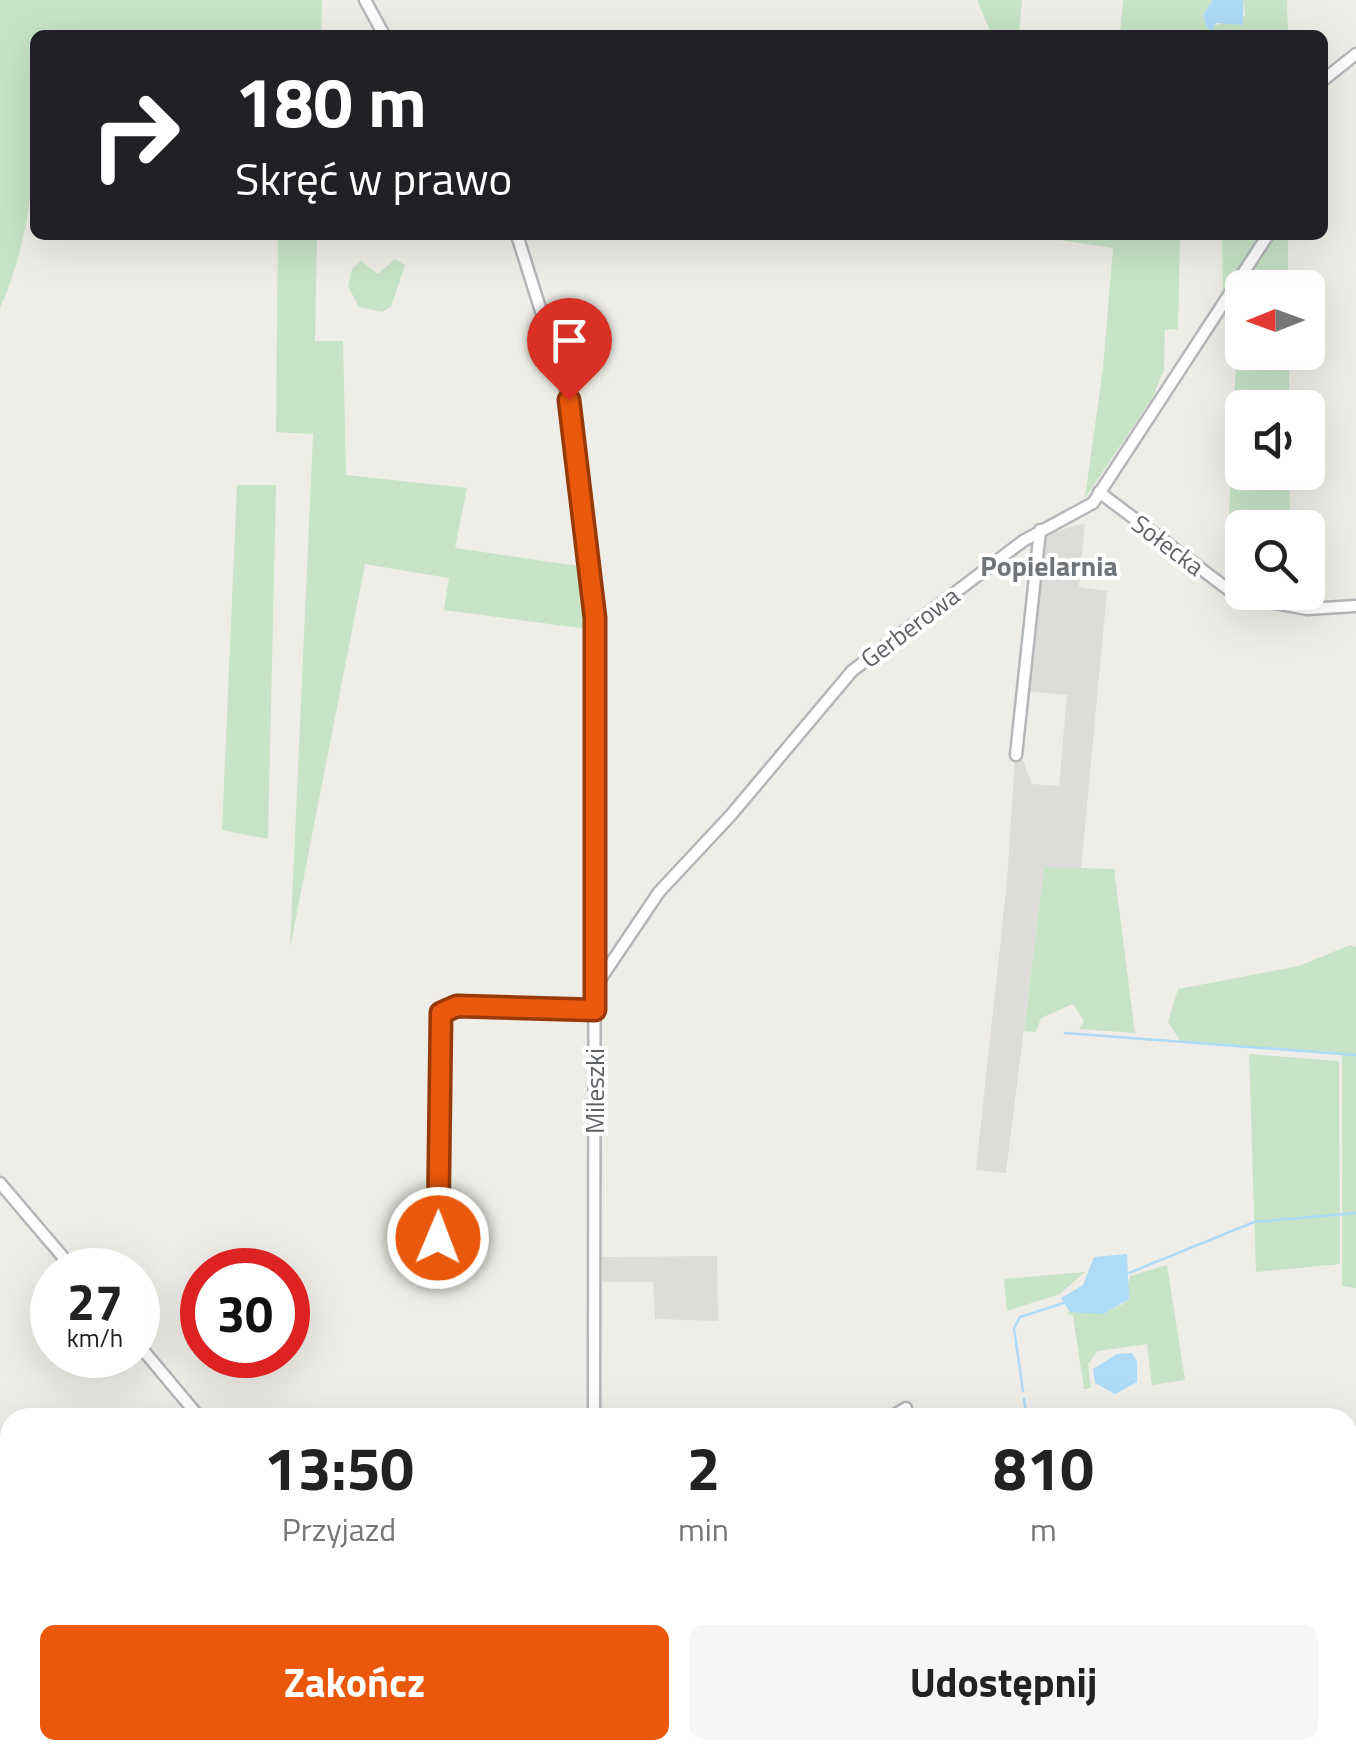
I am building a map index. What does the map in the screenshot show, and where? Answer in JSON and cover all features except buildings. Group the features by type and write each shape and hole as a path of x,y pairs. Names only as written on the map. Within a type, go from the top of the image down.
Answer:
{"street":[{"path":"365,0 381,30"},
{"path":"1355,54 1356,72"},
{"path":"1328,76 1355,54"},
{"name":"Mileszki","path":"520,240 569,400 595,618 594,1408"},
{"name":"Gerberowa","path":"595,988 659,892 732,815 826,698 852,672 1040,530 1083,510 1099,492 1265,240"},
{"name":"Sołecka","path":"1099,492 1238,596 1307,608 1356,606"},
{"path":"1016,755 1040,530"},
{"path":"438,1238 441,1013 457,1006 595,1010"},
{"path":"0,1184 55,1248"},
{"path":"160,1370 192,1408"}],"shaded area":[{"path":"1085,523 1079,587 1107,591 1081,869 1044,867 1006,1173 976,1170 1007,881 1015,757 1022,758 1032,784 1059,786 1067,695 1026,691 1043,535"},
{"path":"717,1256 718,1321 655,1319 653,1282 603,1282 601,1257"}],"green space":[{"path":"0,0 322,0 321,30 30,30 29,208 13,275 0,308"},
{"path":"977,0 1022,0 1019,30 990,30"},
{"path":"1123,0 1213,0 1203,15 1207,28 1245,16 1243,0 1287,0 1288,30 1120,30"},
{"path":"278,240 317,240 315,341 343,341 346,475 467,488 455,548 578,566 588,629 444,610 449,578 365,564 290,948 313,434 276,432"},
{"path":"1059,240 1180,240 1178,329 1165,330 1164,369 1153,397 1085,498 1103,368 1113,248"},
{"path":"1222,240 1262,240 1240,270 1225,270 1223,295"},
{"path":"1271,240 1288,240 1288,270 1252,270"},
{"path":"395,259 405,265 391,307 382,312 359,307 348,286 352,269 361,261 378,274"},
{"path":"1235,370 1289,370 1289,390 1235,390"},
{"path":"237,485 276,485 268,839 222,830"},
{"path":"1230,490 1289,490 1290,510 1229,510"},
{"path":"1044,867 1114,869 1135,1033 1079,1029 1084,1021 1073,1004 1041,1018 1036,1032 1024,1031"},
{"path":"1350,945 1356,947 1356,1288 1342,1286 1342,1055 1181,1042 1168,1022 1178,989 1299,966"},
{"path":"1249,1054 1339,1061 1340,1264 1256,1272"},
{"path":"1167,1265 1185,1380 1152,1385 1147,1344 1098,1351 1088,1364 1091,1388 1084,1389 1073,1316 1066,1313 1078,1309 1103,1313 1123,1304 1130,1276"},
{"path":"1085,1272 1060,1294 1007,1311 1004,1279"}],"water":[{"path":"1213,0 1243,0 1243,25 1216,23 1211,30 1203,15"},
{"path":"1127,1254 1129,1299 1103,1314 1070,1312 1061,1298 1083,1285 1094,1257"},
{"path":"1132,1353 1137,1362 1137,1382 1115,1394 1095,1383 1093,1369 1117,1354"}],"waterway":[{"path":"1065,1033 1356,1055"},
{"path":"1129,1273 1254,1222 1356,1213"},
{"path":"1023,1391 1014,1328 1020,1317 1064,1303"},
{"path":"1024,1399 1025,1408"}],"district":[{"name":"Popielarnia","path":"1049,565"}],"route":[{"path":"438,1238 441,1013 457,1006 595,1010 595,618 569,400"}]}
